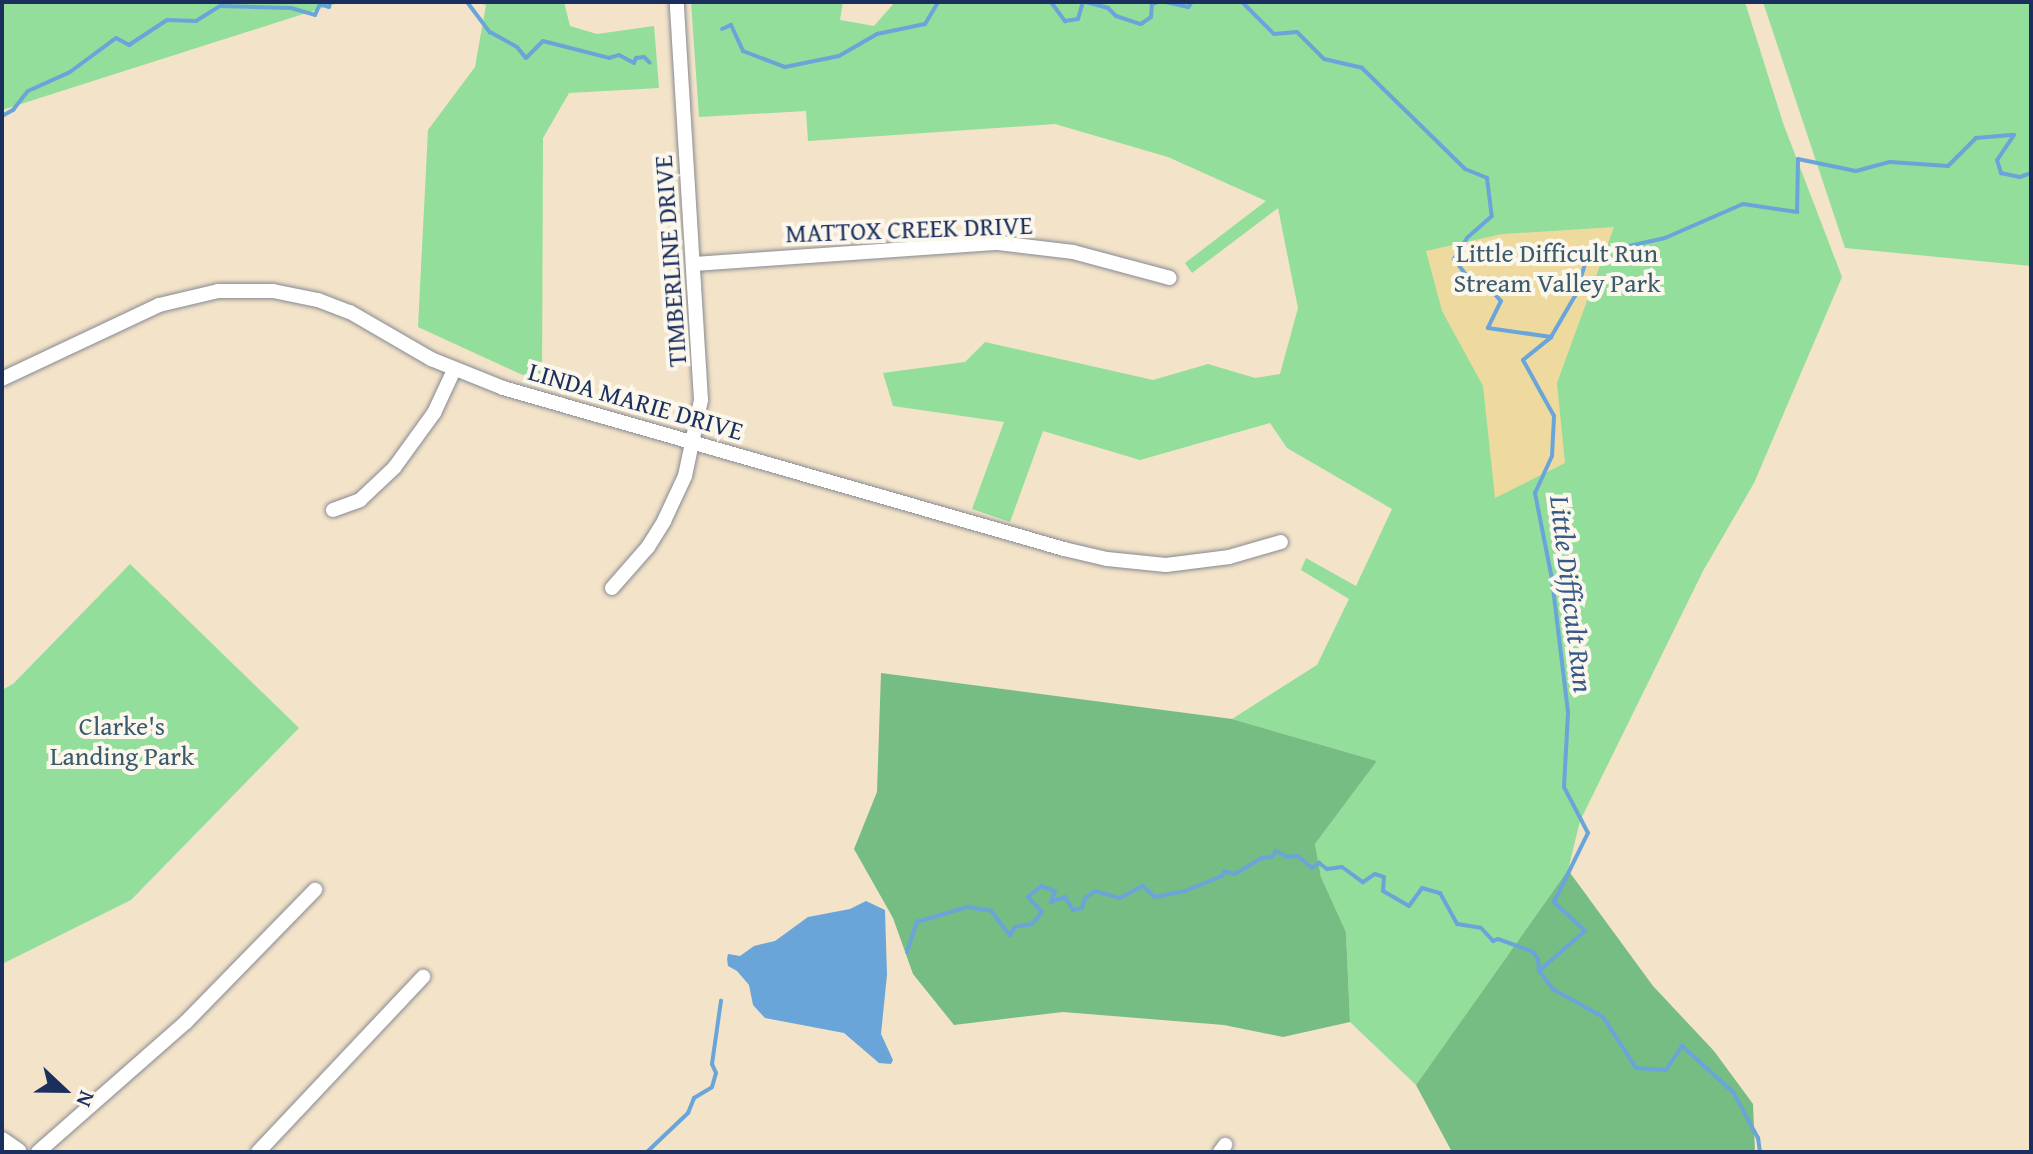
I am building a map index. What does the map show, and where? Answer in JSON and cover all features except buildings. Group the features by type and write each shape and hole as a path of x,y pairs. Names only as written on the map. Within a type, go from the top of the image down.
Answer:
{"main road":[{"path":"2,1141 18,1152"}],"street":[{"name":"TIMBERLINE DRIVE","path":"612,588 648,547 685,476 694,442 702,377 677,2"},
{"name":"MATTOX CREEK DRIVE","path":"694,264 998,243 1073,252 1170,278"},
{"name":"LINDA MARIE DRIVE","path":"2,379 159,305 190,296 244,290 296,294 350,312 454,370 694,442 1107,559 1184,564 1229,557 1281,542"},
{"path":"333,510 360,500 394,468 434,413 454,370"},
{"path":"38,1152 186,1022 315,890"},
{"path":"258,1152 423,977"}],"green space":[{"path":"2,2 341,2 2,110"},
{"path":"475,2 564,2 570,26 597,34 654,26 659,88 569,93 543,138 542,384 418,327 428,130 475,67 486,5"},
{"name":"Little Difficult Run Stream Valley Park","path":"691,2 843,2 840,20 874,26 895,2 1745,2 1783,123 1842,277 1754,483 1703,571 1580,821 1568,870 1416,1085 1350,1022 1346,932 1321,877 1315,844 1377,761 1232,719 1317,665 1349,599 1301,570 1306,558 1356,586 1392,509 1287,448 1270,423 1140,460 1043,431 1010,522 972,509 1004,422 893,406 883,373 965,362 985,342 1153,380 1208,364 1255,378 1280,374 1298,308 1278,208 1192,273 1185,263 1266,201 1168,157 1055,124 808,141 806,111 699,117"},
{"path":"1763,2 2031,2 2031,266 1845,248"},
{"name":"Clarke's Landing Park","path":"130,564 299,728 131,900 2,964 2,690 13,684"},
{"path":"881,673 1232,719 1377,761 1315,844 1321,877 1346,932 1350,1022 1283,1037 1224,1025 1063,1012 954,1025 913,974 893,918 854,849 877,792"},
{"path":"1568,870 1653,986 1714,1051 1753,1104 1755,1152 1452,1152 1416,1085"}],"sand":[{"path":"1614,227 1557,383 1565,463 1495,498 1483,386 1442,311 1426,251 1502,234"}],"water":[{"path":"866,901 885,910 887,975 881,1034 893,1060 891,1064 879,1063 844,1033 765,1018 753,1005 749,985 728,966 728,954 740,956 754,946 775,941 808,917 850,909"}],"waterway":[{"path":"2,116 13,110 28,91 70,72 116,38 129,45 167,20 196,21 220,6 291,8 315,15 320,4 329,7 330,2"},
{"path":"467,2 490,32 517,47 526,58 543,41 609,58 619,55 634,63 636,58 644,57 650,63"},
{"path":"722,29 731,25 743,51 785,67 839,56 877,34 925,24 938,2"},
{"path":"1051,2 1065,21 1078,19 1083,2"},
{"path":"1086,2 1108,8 1116,16 1141,24 1151,17 1152,4 1158,2"},
{"path":"1166,2 1188,7 1192,2"},
{"path":"1242,2 1274,34 1297,32 1324,59 1362,68 1465,169 1487,178 1492,216 1467,238 1454,259 1470,280 1491,290 1501,301 1488,328 1551,337"},
{"name":"Little Difficult Run","path":"1760,1152 1758,1138 1733,1092 1682,1046 1666,1070 1636,1068 1603,1017 1553,989 1539,971 1585,931 1554,902 1588,833 1564,787 1568,712 1552,579 1535,493 1552,456 1554,416 1523,360 1551,337 1575,296 1588,255 1665,238 1743,204 1797,212 1798,159 1856,171 1890,162 1948,166 1976,138 2014,135 1997,160 2001,173 2020,177 2031,173"},
{"path":"907,952 917,922 967,907 991,911 1010,935 1015,927 1032,924 1042,912 1028,897 1041,886 1055,891 1051,902 1065,897 1073,910 1082,908 1085,898 1095,891 1120,898 1143,886 1155,897 1185,891 1222,876 1224,871 1235,874 1262,858 1272,857 1276,851 1288,857 1298,856 1312,868 1319,863 1327,869 1342,867 1363,882 1375,874 1384,877 1383,891 1409,906 1422,888 1440,893 1457,924 1481,928 1493,941 1498,939 1533,952 1538,959 1539,971"},
{"path":"647,1152 688,1113 694,1098 712,1087 716,1073 712,1064 721,1001"}]}
